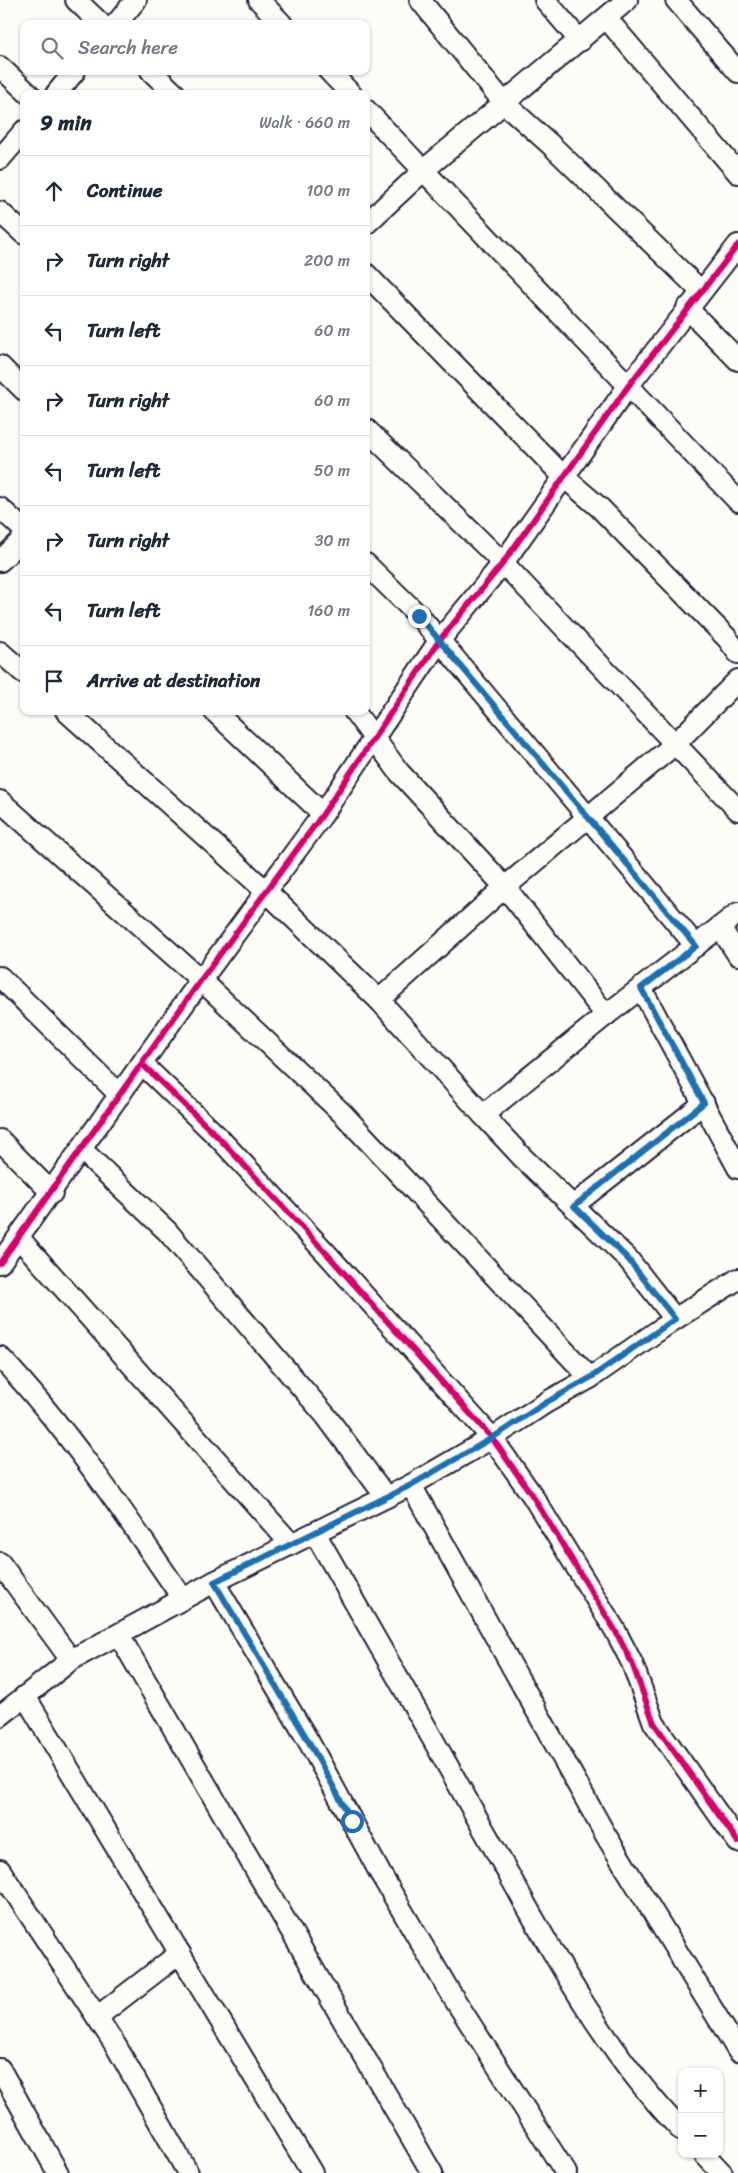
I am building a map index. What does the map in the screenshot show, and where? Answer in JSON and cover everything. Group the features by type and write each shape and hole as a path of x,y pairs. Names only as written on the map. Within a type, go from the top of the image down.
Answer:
{"street":[{"path":"76,0 97,20"},
{"path":"119,20 136,0"},
{"path":"420,0 504,103 551,144 701,291"},
{"path":"545,0 580,41"},
{"path":"370,220 425,169 607,19 627,0"},
{"path":"676,0 738,72"},
{"path":"266,2 279,20"},
{"path":"607,19 738,173"},
{"path":"0,67 25,90"},
{"path":"59,90 73,75"},
{"path":"155,75 171,90"},
{"path":"333,75 347,90"},
{"path":"370,114 425,169 738,501"},
{"path":"0,159 20,136"},
{"path":"0,212 20,230"},
{"path":"0,1263 52,1193 201,980 323,814 439,641 502,563 629,385 687,308 738,245"},
{"path":"370,278 564,477 600,508 727,638 738,653"},
{"path":"687,308 738,360"},
{"path":"0,366 20,386"},
{"path":"370,433 502,563 738,810"},
{"path":"0,508 20,526"},
{"path":"0,560 20,542"},
{"path":"370,568 419,616 696,946"},
{"path":"0,652 20,670"},
{"path":"379,1000 505,887 675,744 738,680"},
{"path":"70,715 267,892 379,1000 522,1156 628,1259 675,1319"},
{"path":"218,715 323,814"},
{"path":"357,715 399,772 505,887 606,1015"},
{"path":"0,801 201,980 343,1114 590,1378"},
{"path":"483,1115 606,1015 738,913"},
{"path":"720,927 738,955"},
{"path":"0,977 120,1095"},
{"path":"641,988 738,1168"},
{"path":"142,1064 218,1137 328,1254 492,1438 532,1495 615,1630 632,1663 654,1723 738,1842"},
{"path":"574,1206 704,1103"},
{"path":"0,1140 52,1193"},
{"path":"82,1150 167,1231 326,1416 386,1497"},
{"path":"19,1238 291,1544"},
{"path":"0,1716 71,1660 214,1582 411,1485 590,1378 675,1319 738,1279"},
{"path":"0,1357 27,1385 133,1526 183,1599"},
{"path":"411,1485 605,1834 738,2051"},
{"path":"315,1533 546,1944 621,2061 638,2083 678,2127"},
{"path":"0,1562 71,1660"},
{"path":"214,1582 309,1742 380,1873 451,1994 566,2173"},
{"path":"118,1635 432,2173"},
{"path":"25,1696 312,2173"},
{"path":"0,1870 97,2017 188,2173"},
{"path":"97,2017 180,1953"},
{"path":"0,2069 58,2173"},
{"path":"708,2158 722,2173"}],"cycle path":[{"path":"0,1263 201,980 323,814 439,641 503,563 629,385 738,245"},
{"path":"142,1064 218,1137 327,1254 492,1438 532,1495 615,1630 632,1663 654,1723 738,1842"}],"route":[{"path":"352,1821 309,1742 214,1582 411,1485 590,1378 675,1319 628,1259 574,1206 704,1103 641,988 696,946 457,664 419,616"}]}
